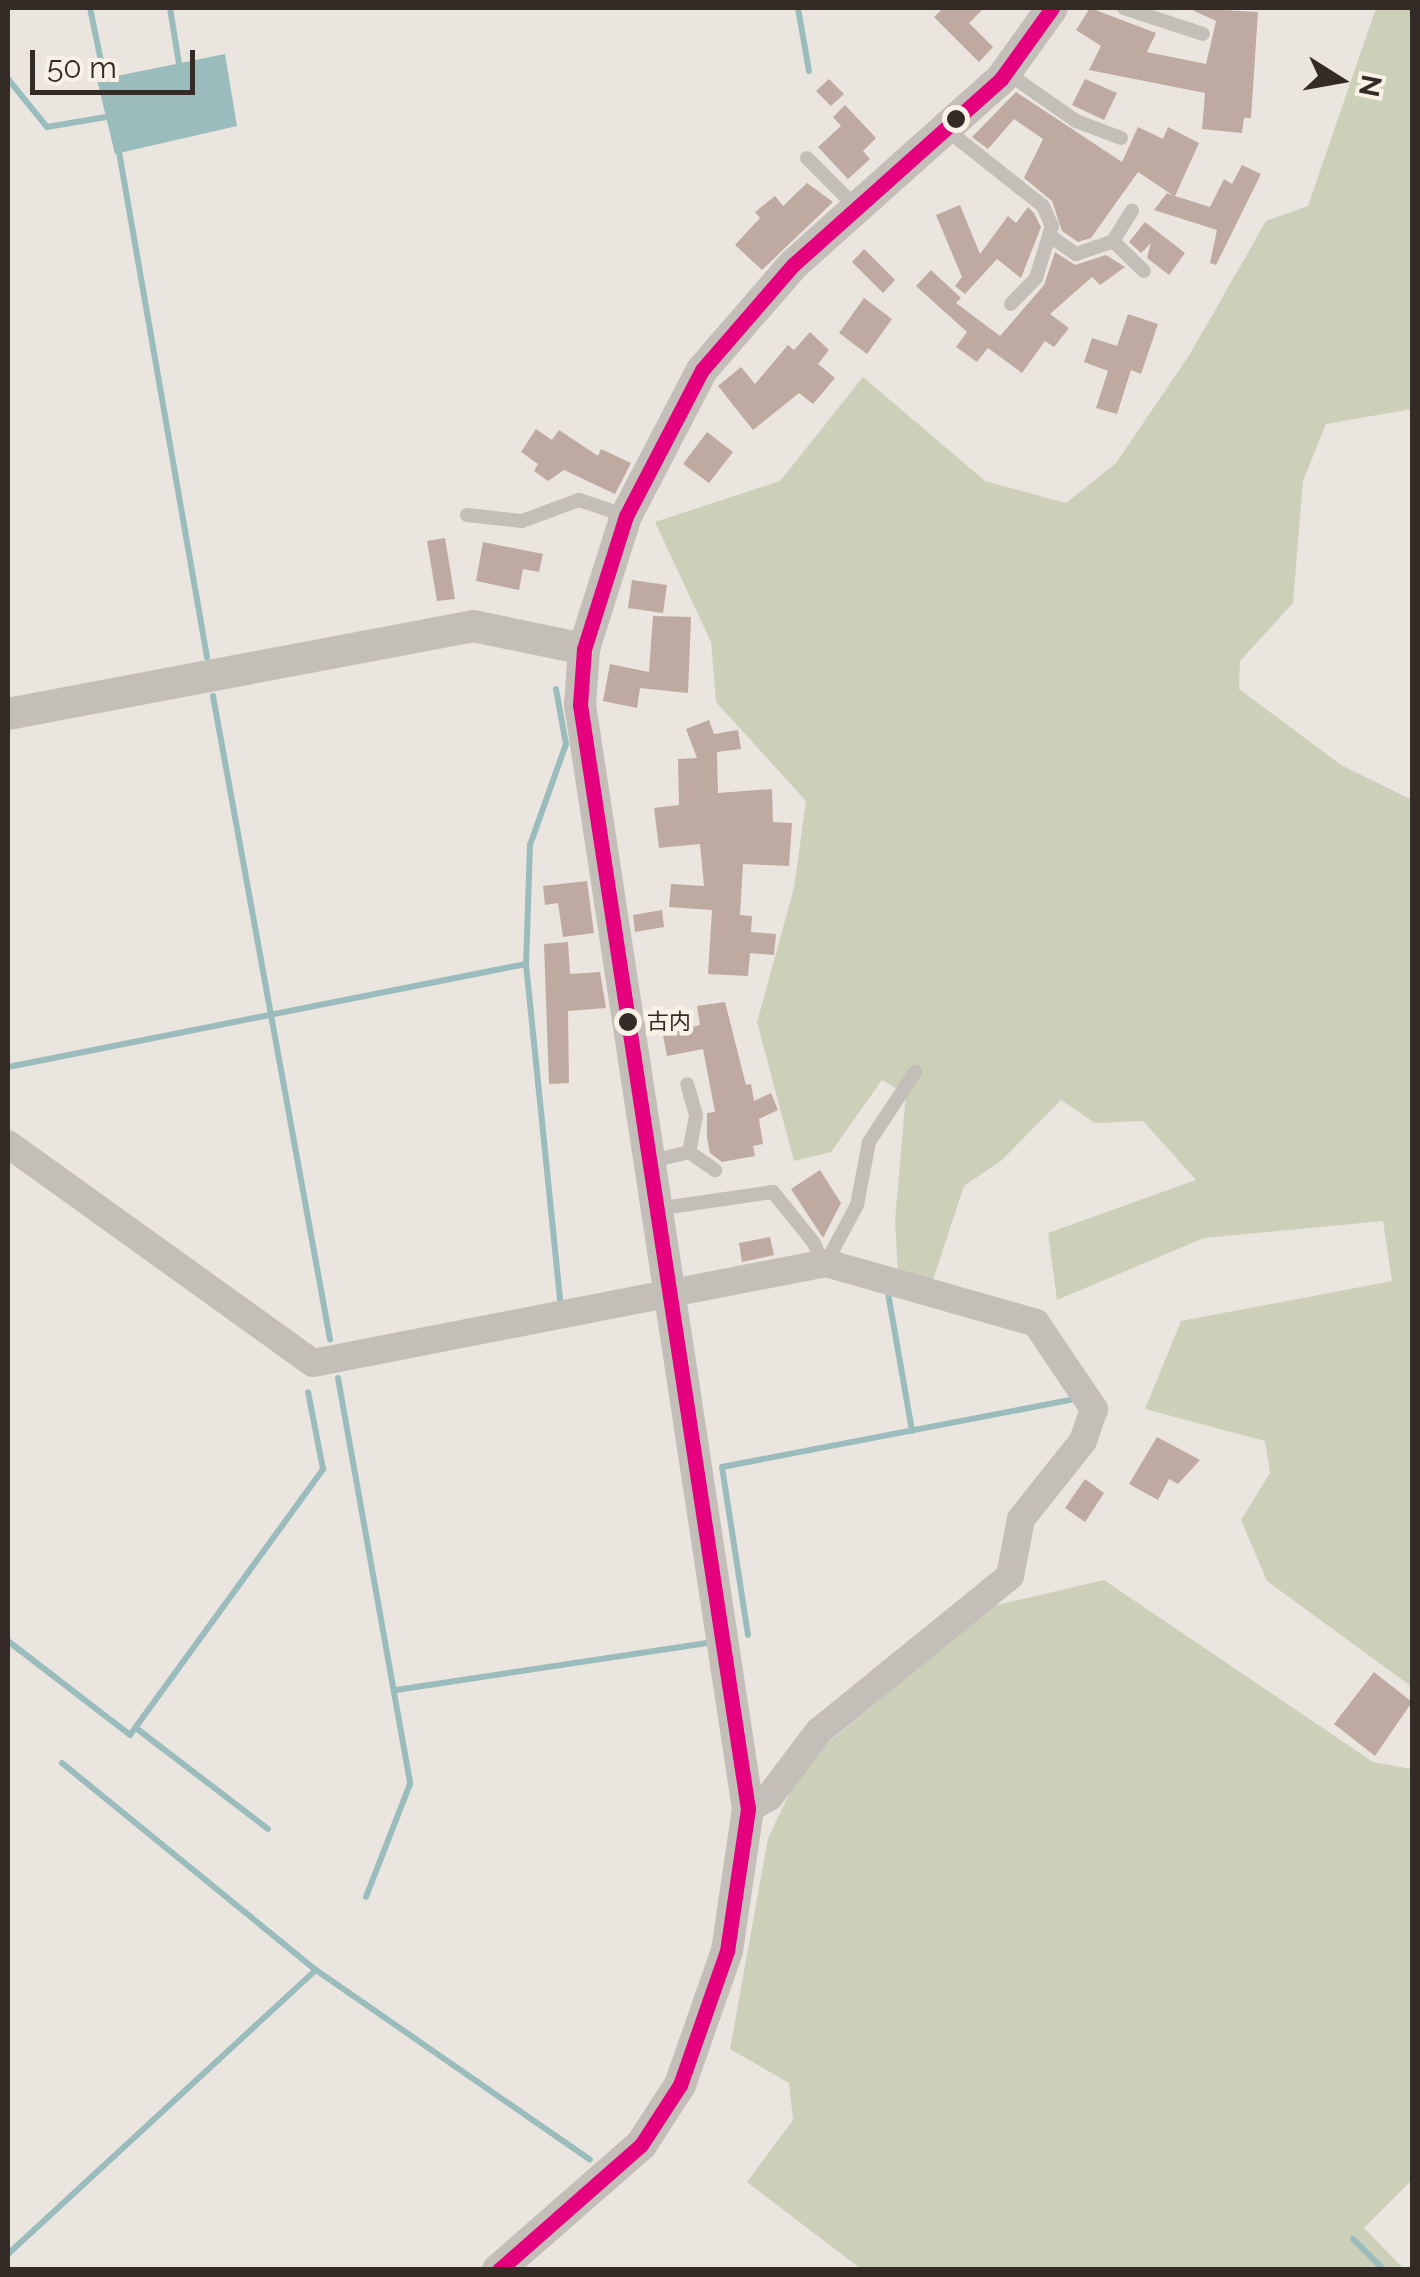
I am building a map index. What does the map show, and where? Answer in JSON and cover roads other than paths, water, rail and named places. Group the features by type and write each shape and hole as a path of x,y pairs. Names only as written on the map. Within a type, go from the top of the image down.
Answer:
{"street":[{"path":"498,2270 641,2146 680,2085 726,1952 748,1809 580,706 584,650 626,516 702,370 794,265 1006,72 1052,8"},
{"path":"8,714 473,626 584,650"},
{"path":"8,1144 313,1363 824,1263 1036,1323 1094,1409 1083,1440 1021,1518 1010,1576 819,1731 769,1796 748,1809"}],"lane":[{"path":"1124,8 1203,34"},
{"path":"1006,72 1076,121 1122,138"},
{"path":"946,130 1044,206 1050,236 1036,278 1011,304"},
{"path":"807,158 858,209"},
{"path":"1050,236 1076,254 1113,241 1132,210"},
{"path":"1113,241 1144,271"},
{"path":"467,515 522,521 579,500 626,516"},
{"path":"824,1263 857,1205 869,1142 915,1072"},
{"path":"688,1084 696,1114 689,1152"},
{"path":"648,1162 689,1152 715,1170"},
{"path":"656,1209 773,1192 814,1242 824,1263"}],"water":[{"path":"225,54 237,126 115,154 97,80"}],"waterway":[{"path":"90,8 106,85"},
{"path":"170,8 180,70"},
{"path":"798,8 809,71"},
{"path":"8,79 47,127 112,116"},
{"path":"118,146 207,657"},
{"path":"556,689 566,744 530,845 526,964 560,1299"},
{"path":"213,696 330,1339"},
{"path":"8,1067 526,964"},
{"path":"888,1293 912,1431"},
{"path":"338,1378 410,1784 366,1897"},
{"path":"8,1641 130,1735 323,1469 308,1392"},
{"path":"748,1635 722,1467 1076,1399"},
{"path":"396,1690 705,1643"},
{"path":"136,1728 268,1829"},
{"path":"62,1763 316,1970 590,2160"},
{"path":"8,2254 316,1970"},
{"path":"1353,2239 1384,2270"}],"place":[{"name":"古内","path":"628,1022"}]}
